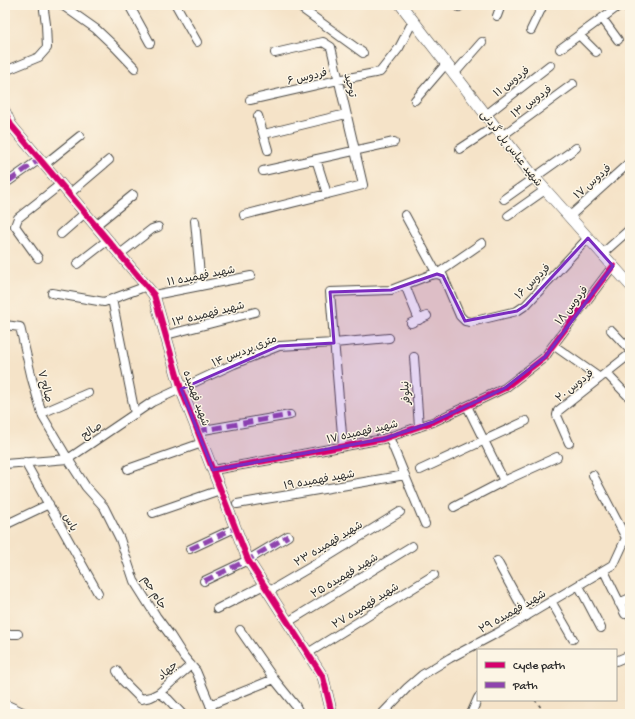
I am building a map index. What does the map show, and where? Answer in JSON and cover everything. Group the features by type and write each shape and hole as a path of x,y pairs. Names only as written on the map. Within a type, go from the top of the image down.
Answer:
{"street":[{"path":"5,71 39,57 47,48 44,10 45,5"},
{"path":"62,5 96,30 135,68"},
{"path":"129,5 150,43"},
{"path":"176,5 197,42"},
{"path":"297,5 363,53"},
{"name":"شهید عباس پل گردنی","path":"401,5 534,177 602,254 629,282"},
{"path":"497,16 501,5"},
{"path":"531,30 543,5"},
{"path":"626,5 630,11"},
{"path":"560,49 617,6"},
{"path":"602,18 618,40"},
{"name":"فردوس ۶","path":"250,100 380,72 398,48 413,21"},
{"path":"579,35 596,52"},
{"name":"توحید","path":"275,53 323,42 331,47 363,185 327,194"},
{"path":"454,74 482,42"},
{"path":"415,100 446,64"},
{"name":"فردوس ۱۱","path":"486,115 550,65"},
{"name":"فردوس ۱۳","path":"502,136 573,84"},
{"name":"شهید فهمیده","path":"5,112 11,125 154,295 181,389 248,560 323,677 332,714"},
{"path":"264,134 346,114"},
{"path":"258,116 268,150"},
{"path":"460,149 495,126"},
{"path":"9,181 42,162 80,136"},
{"path":"263,171 394,142"},
{"path":"504,199 576,148"},
{"path":"244,215 327,194 316,159"},
{"path":"70,194 109,160"},
{"name":"فردوس ۱۷","path":"569,217 630,162"},
{"path":"38,258 15,226 18,218 61,184"},
{"path":"508,216 545,190"},
{"path":"96,225 133,195"},
{"path":"61,234 85,213"},
{"name":"فردوس ۱۶","path":"405,215 437,274 443,276 460,316 465,321 471,322 517,311 526,306 588,238"},
{"path":"195,222 201,286"},
{"path":"120,254 152,229 158,227"},
{"path":"602,254 630,229"},
{"path":"77,264 108,240"},
{"path":"343,446 330,292 392,290 437,274 482,244"},
{"name":"فردوس ۱۸","path":"545,357 614,266"},
{"name":"شهید فهمیده ۱۱","path":"154,295 252,276"},
{"path":"405,285 419,320"},
{"path":"52,293 104,302 147,286"},
{"path":"112,299 135,414"},
{"name":"شهید فهمیده ۱۳","path":"166,335 255,312"},
{"path":"411,323 427,316"},
{"name":"صالح ۷","path":"5,325 20,327 32,379 43,417 68,459"},
{"path":"610,330 630,350"},
{"name":"۱۴ متری پردیس","path":"181,389 234,364 279,346 389,338"},
{"path":"553,345 603,375 630,398"},
{"name":"فردوس ۲۰","path":"569,442 558,418 558,412 630,354"},
{"name":"نیلوفر","path":"414,356 419,427"},
{"name":"شهید فهمیده ۱۷","path":"213,470 389,437 419,427 433,422 505,388 545,357"},
{"name":"صالح","path":"5,464 68,459 152,402 181,389"},
{"path":"42,413 88,393"},
{"path":"467,406 504,481"},
{"path":"198,431 290,415"},
{"path":"420,470 526,421"},
{"path":"389,437 425,524"},
{"path":"128,468 202,443"},
{"path":"454,507 504,481 556,457"},
{"name":"جام جم","path":"68,459 86,487 104,507 120,539 134,581 184,657 196,671 214,714"},
{"name":"یاس","path":"25,462 98,593"},
{"name":"شهید فهمیده ۱۹","path":"237,504 405,475"},
{"path":"593,475 628,537"},
{"path":"153,513 220,490"},
{"path":"5,525 49,504"},
{"name":"شهید فهمیده ۲۳","path":"217,609 266,588 319,562 400,512"},
{"path":"190,548 235,528"},
{"path":"204,581 248,560 288,536"},
{"name":"شهید فهمیده ۲۹","path":"382,714 422,675 450,658 476,648 614,564 628,537"},
{"name":"شهید فهمیده ۲۵","path":"288,622 412,546"},
{"path":"498,561 527,616"},
{"path":"604,571 625,614"},
{"name":"شهید فهمیده ۲۷","path":"308,653 434,575"},
{"path":"579,586 601,628"},
{"path":"619,603 630,598"},
{"path":"551,601 573,639"},
{"path":"240,630 300,714"},
{"path":"5,634 18,634"},
{"path":"617,661 630,655"},
{"name":"جهاد","path":"117,671 123,681 141,699 151,697 158,693 191,665"},
{"path":"210,706 274,679"},
{"name":"جهاد","path":"158,693 168,699 182,714"},
{"path":"471,714 477,700"},
{"path":"9,709 27,714"}],"path":[{"path":"536,701 546,714"}],"highlighted area":[{"path":"588,238 613,266 545,357 505,388 433,422 383,439 213,470 181,389 279,346 334,343 330,292 391,290 437,274 443,276 465,321 517,311 526,305"}],"marked path":[{"path":"9,181 40,159"},
{"path":"198,431 290,415"},
{"path":"190,549 235,528"},
{"path":"204,581 248,560 288,536"}],"cycle path":[{"path":"5,112 11,125 154,295 181,389 248,560 323,677 332,714"},
{"path":"213,470 383,439 433,422 505,388 545,357 613,266"}]}
